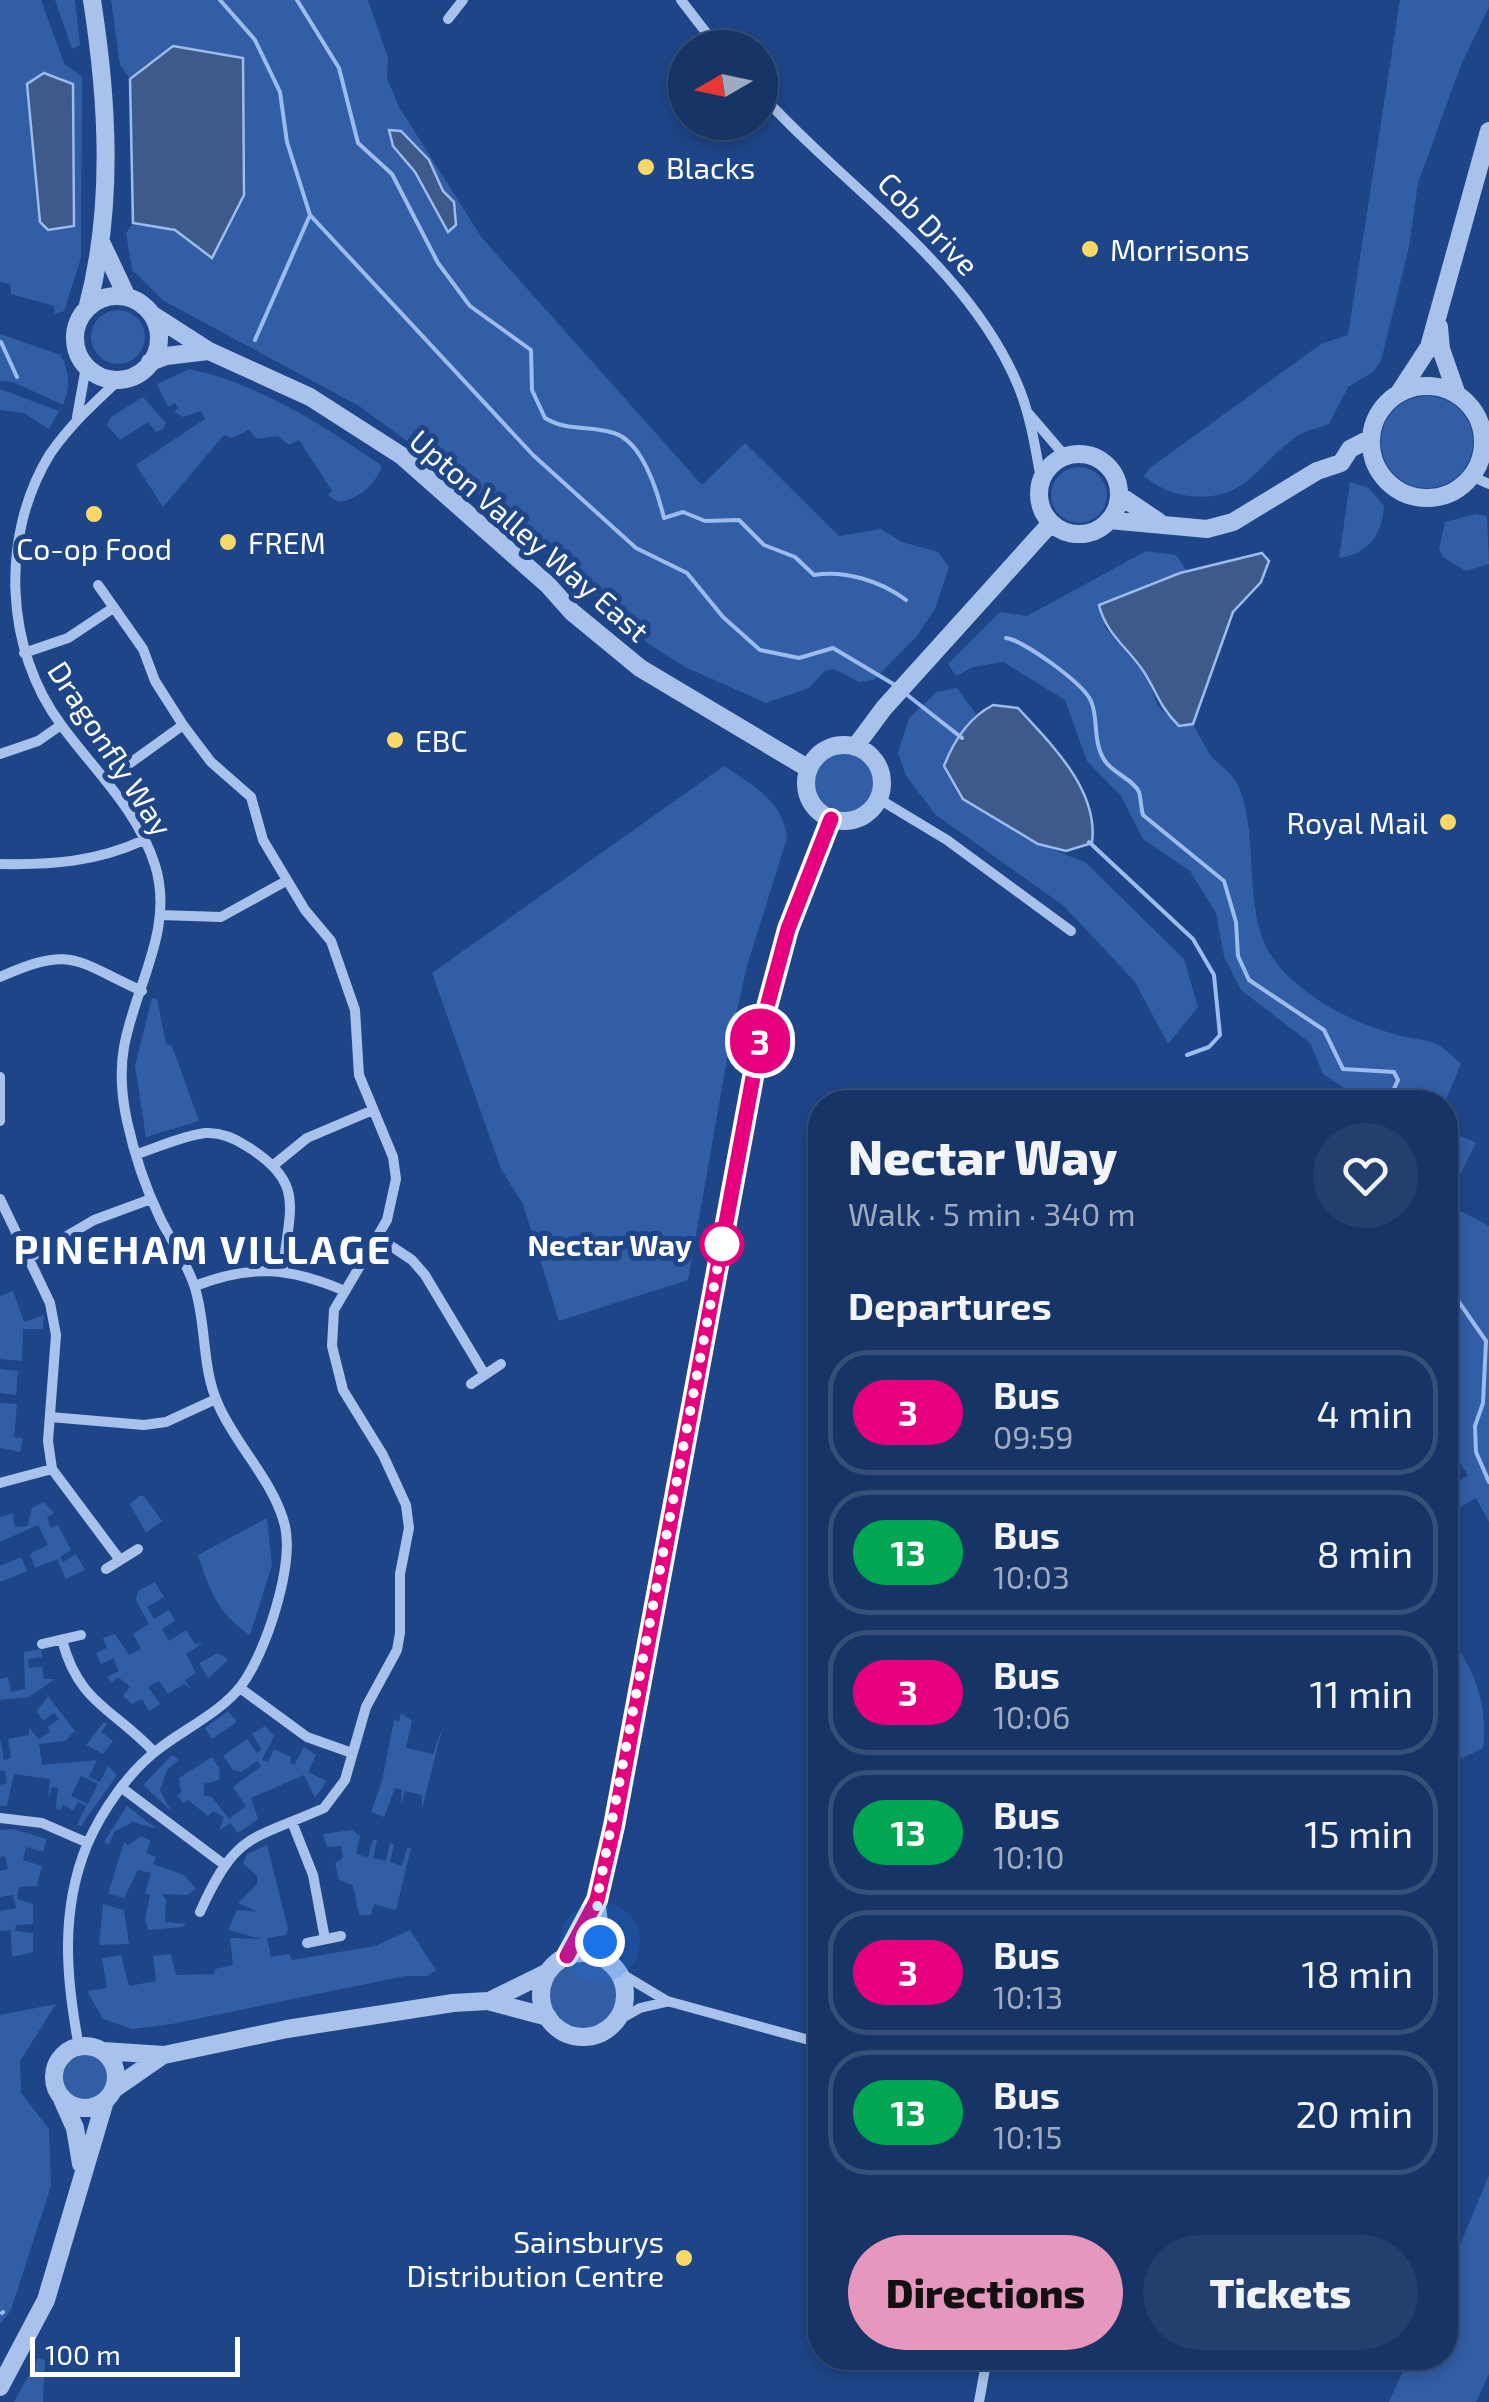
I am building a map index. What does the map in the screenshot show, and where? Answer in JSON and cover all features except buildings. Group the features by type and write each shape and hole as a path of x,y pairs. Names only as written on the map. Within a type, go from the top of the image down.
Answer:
{"street":[{"path":"92,0 106,99 102,244 87,309 75,336 86,367 108,379 120,379 138,374 150,362 158,344 153,315 127,297 102,244"},
{"path":"448,18 463,0"},
{"path":"681,0 704,30"},
{"name":"Cob Drive","path":"778,111 956,291 993,335 1028,413 1042,478"},
{"path":"1438,321 1440,349 1458,395 1482,422 1480,480 1449,494 1412,496 1395,488 1376,466 1371,438 1379,414 1398,394 1429,347 1489,132"},
{"path":"87,309 98,300 127,297"},
{"name":"Upton Valley Way East","path":"153,315 208,351 310,396 402,456 548,585 572,612 640,668 810,769"},
{"path":"150,362 208,351"},
{"name":"Dragonfly Way","path":"77,418 86,367"},
{"name":"Dragonfly Way","path":"120,379 77,418 47,458 28,500 16,550 14,610 24,653 60,725 108,779 156,868 160,916 124,1044 122,1074 127,1119 151,1199 195,1286 216,1399"},
{"path":"1398,394 1428,386 1458,395"},
{"name":"Cob Drive","path":"1028,413 1065,456"},
{"path":"1109,520 1118,495 1112,472 1104,463 1078,454 1065,456 1042,478 1040,502 1052,523 1062,530 1088,533 1109,520 1207,529 1233,522 1317,471 1341,463 1350,449 1371,438"},
{"path":"1341,463 1354,468 1376,466"},
{"path":"1118,495 1163,525"},
{"path":"856,747 884,708 1052,523"},
{"path":"98,584 143,650 183,724 212,762 251,797 263,840 286,882 331,940 352,998 356,1059 393,1157 396,1178 379,1238 334,1310 332,1346 343,1390 401,1490 409,1528 400,1574 397,1650 366,1707 345,1780 334,1798 292,1822 264,1832 222,1863 200,1912"},
{"path":"24,653 68,638 113,608"},
{"path":"108,779 183,724"},
{"path":"0,754 38,741 60,725"},
{"path":"856,747 876,762 881,774 878,799 864,816 831,819 808,796 810,769 831,748 856,747"},
{"path":"878,799 947,840 1072,931"},
{"path":"603,1958 597,1900 764,1018 788,929 831,819"},
{"path":"0,864 72,863 114,854 144,840"},
{"path":"160,916 221,918 286,882"},
{"path":"0,977 42,958 70,958 142,991"},
{"path":"0,1077 0,1121"},
{"path":"275,1164 307,1138 373,1110"},
{"path":"137,1154 207,1133 235,1138 275,1164 288,1188 290,1203 283,1269"},
{"path":"31,1257 94,1220 151,1199"},
{"path":"1,1204 31,1257 50,1303 56,1334 48,1442 52,1469 120,1560"},
{"path":"379,1238 412,1260 425,1275 485,1374"},
{"path":"195,1286 238,1270 283,1269 344,1290"},
{"path":"471,1384 500,1364"},
{"path":"50,1417 144,1425 166,1422 216,1399 278,1503 286,1532 287,1558 276,1603 240,1688 154,1752 122,1788 88,1843 73,1894 66,1953 79,2047"},
{"path":"0,1483 52,1469"},
{"path":"106,1569 138,1550"},
{"path":"42,1644 81,1636"},
{"path":"62,1640 72,1676 88,1695 154,1752"},
{"path":"240,1688 306,1737 352,1754"},
{"path":"122,1788 222,1863"},
{"path":"0,1818 42,1823 88,1843"},
{"path":"292,1822 313,1874 325,1939"},
{"path":"567,1956 597,1900"},
{"path":"306,1944 341,1936"},
{"path":"82,2169 75,2128 54,2070 65,2053 79,2047 164,2055 398,2010 488,2001 579,1952 603,1958 667,2002 808,2040"},
{"path":"617,2020 625,2000 618,1971"},
{"path":"548,1972 541,1998 548,2017 560,2030 574,2036 597,2035 640,2008 667,2002"},
{"path":"488,2001 548,2017"},
{"path":"0,2387 46,2300 82,2169 110,2095 116,2071 102,2051"},
{"path":"62,2099 81,2109 110,2095 164,2055"},
{"path":"979,2402 985,2370"}],"shaded area":[{"path":"0,0 41,0 64,63 82,77 81,258 64,311 55,314 54,306 11,294 10,284 0,282"},
{"path":"55,0 75,0 80,45 72,49"},
{"path":"111,0 368,0 388,58 387,78 399,107 482,238 702,485 745,443 839,536 881,529 902,542 938,552 949,567 935,609 916,637 874,680 859,682 834,669 825,671 809,688 766,703 685,667 649,644 477,492 359,406 164,301 132,270 126,233 133,223 175,230 212,257 173,46 130,79 120,65"},
{"path":"1400,0 1489,0 1489,7 1461,65 1418,183 1409,247 1381,361 1373,372 1348,387 1329,424 1297,436 1234,489 1194,497 1155,484 1144,476 1150,468 1321,344 1348,335"},
{"path":"173,46 243,58 244,195 212,258 175,230 133,223 130,79"},
{"path":"44,73 73,84 74,226 48,230 40,222 27,84"},
{"path":"389,130 401,131 429,160 443,191 454,202 456,225 448,232 415,172 393,146"},
{"path":"118,310 137,318 145,337 137,356 118,364 99,356 91,337 99,318"},
{"path":"0,334 61,355 68,381 63,405 13,382 0,381"},
{"path":"189,369 241,385 290,408 382,466 379,473 365,490 338,502 328,495 332,491 299,440 289,445 278,436 257,439 249,430 232,438 224,435 163,507 136,465 205,419 201,411 183,417 174,412 178,408 175,403 168,407 157,384"},
{"path":"0,389 59,411 49,429 24,413 0,410"},
{"path":"1427,396 1445,399 1460,409 1470,424 1470,460 1460,475 1445,485 1427,488 1409,485 1394,475 1384,460 1381,442 1384,424 1394,409 1409,399"},
{"path":"143,397 166,423 163,429 156,432 148,422 120,440 107,425 111,417"},
{"path":"1079,467 1099,475 1107,495 1099,515 1079,523 1059,515 1051,495 1059,475"},
{"path":"1350,482 1369,488 1384,506 1383,516 1377,534 1366,547 1339,558"},
{"path":"1476,514 1487,516 1489,564 1466,571 1443,557 1439,549 1445,522"},
{"path":"1146,551 1176,555 1187,571 1149,583 1104,626 1147,677 1158,706 1179,726 1193,724 1212,757 1238,785 1249,830 1254,901 1265,945 1288,976 1331,1008 1378,1029 1436,1044 1451,1054 1461,1064 1450,1090 1347,1090 1323,1074 1310,1043 1241,990 1224,956 1216,913 1190,871 1143,839 1121,796 1087,761 1065,700 1003,662 973,667 956,676 948,664 1000,612 1027,616"},
{"path":"1262,553 1269,561 1261,582 1233,612 1193,724 1179,726 1144,672 1112,633 1099,605 1180,573"},
{"path":"957,688 976,714 953,744 963,799 1038,844 1085,862 1184,959 1198,1007 1168,1044 1135,982 1064,906 936,815 906,776 898,753 909,718 937,692"},
{"path":"993,705 1018,708 1070,769 1088,805 1092,843 1066,851 1038,844 963,799 944,766 963,731"},
{"path":"844,754 865,763 874,784 865,805 844,814 823,805 814,784 823,763"},
{"path":"724,766 773,804 787,838 747,966 731,1037 688,1280 559,1321 523,1204 501,1169 432,973"},
{"path":"152,998 157,999 166,1044 172,1046 199,1121 146,1137 135,1066"},
{"path":"1458,1135 1476,1143 1458,1179"},
{"path":"1458,1209 1489,1226 1489,1522 1476,1498 1458,1508 1458,1482 1468,1475 1458,1460"},
{"path":"13,1291 24,1322 44,1315 43,1329 23,1329 22,1361 0,1359 0,1296"},
{"path":"0,1369 18,1371 16,1395 0,1393"},
{"path":"0,1403 17,1404 14,1437 23,1438 20,1452 0,1448"},
{"path":"144,1496 162,1521 146,1533 130,1504"},
{"path":"44,1502 54,1513 47,1517 51,1528 58,1525 71,1550 60,1557 63,1562 76,1554 85,1570 66,1579 57,1559 35,1568 30,1554 48,1545 38,1525 0,1542 0,1517 13,1513 15,1527 27,1526 32,1508"},
{"path":"267,1518 272,1565 250,1635 216,1601 198,1555"},
{"path":"21,1557 27,1571 0,1582 0,1566"},
{"path":"155,1582 164,1597 147,1607 154,1619 169,1610 175,1621 162,1629 169,1641 186,1630 195,1644 203,1643 186,1654 196,1673 185,1680 191,1689 184,1684 168,1694 159,1681 148,1687 160,1704 149,1711 142,1699 132,1704 123,1696 130,1687 118,1677 112,1682 107,1677 119,1671 113,1658 101,1664 96,1653 107,1648 103,1638 115,1634 129,1655 141,1649 133,1634 149,1624 136,1600 138,1591"},
{"path":"41,1649 42,1657 28,1659 29,1668 42,1667 44,1679 55,1679 29,1697 0,1700 0,1679 8,1677 11,1692 25,1689 24,1652"},
{"path":"1458,1649 1477,1686 1484,1716 1483,1748 1458,1757"},
{"path":"218,1653 228,1660 208,1678 199,1663"},
{"path":"48,1696 75,1731 65,1741 39,1744 42,1765 97,1760 89,1777 100,1782 108,1766 117,1775 81,1826 77,1825 86,1806 78,1802 73,1810 63,1805 60,1810 56,1808 58,1788 52,1787 48,1800 50,1779 14,1774 7,1806 0,1806 0,1785 7,1783 5,1771 0,1771 0,1737 4,1760 11,1758 8,1739 29,1735 29,1728 39,1739 50,1732 48,1727 59,1719 54,1713 43,1721 37,1711","holes":["81,1776 98,1784 88,1804 71,1796"]},
{"path":"228,1711 237,1722 212,1739 205,1728"},
{"path":"401,1713 412,1721 406,1748 433,1754 443,1726 422,1809 422,1795 405,1791 401,1805 402,1790 395,1788 384,1817 371,1812 382,1781 394,1720 399,1721"},
{"path":"104,1722 107,1724 101,1732 113,1741 103,1754 86,1745"},
{"path":"265,1726 274,1736 262,1760 268,1762 274,1749 291,1757 290,1763 294,1765 304,1747 316,1755 308,1772 327,1781 315,1798 304,1775 251,1798 258,1819 238,1833 230,1823 219,1831 224,1817 213,1811 208,1816 188,1800 183,1803 177,1795 181,1793 179,1778 212,1757 220,1769 219,1780 204,1784 204,1795 212,1797 229,1819 246,1806 233,1787 261,1766 257,1761 241,1772 233,1770 223,1756 247,1739 257,1753 262,1750 252,1734"},
{"path":"172,1755 179,1760 167,1770 160,1790 171,1811 143,1785"},
{"path":"127,1806 157,1829 133,1822 114,1832 109,1845 104,1842"},
{"path":"13,1829 47,1839 43,1852 26,1847 23,1860 42,1866 37,1886 19,1887 17,1899 33,1904 33,1924 16,1925 15,1931 33,1933 33,1952 12,1957 11,1930 0,1931 0,1911 16,1908 13,1895 0,1897 0,1871 8,1869 5,1856 0,1857 0,1830"},
{"path":"352,1830 360,1836 356,1854 368,1857 373,1840 377,1840 373,1858 386,1861 390,1843 394,1844 390,1862 402,1866 407,1848 411,1848 396,1910 374,1904 371,1915 359,1915 353,1885 339,1880 335,1863 343,1858 341,1846 327,1847 323,1834"},
{"path":"141,1836 151,1841 146,1853 156,1857 153,1864 184,1875 196,1889 187,1895 162,1894 166,1900 165,1922 186,1924 183,1927 148,1930 145,1919 150,1895 145,1893 151,1873 138,1870 124,1898 108,1894 124,1842 128,1845"},
{"path":"267,1845 288,1929 286,1935 267,1938 271,1957 289,1954 292,1960 375,1946 410,1930 436,1970 427,1976 405,1976 172,2024 132,2029 103,2019 87,1991 107,1988 102,1958 121,1955 129,1986 156,1981 153,1956 171,1954 176,1975 214,1974 215,1969 233,1965 230,1938 261,1939 228,1930 237,1910 258,1912 238,1903 257,1884 257,1876 243,1863 247,1854"},
{"path":"103,1904 124,1910 129,1944 99,1945"},
{"path":"583,1961 596,1963 607,1971 615,1982 615,2008 607,2019 596,2027 583,2029 570,2027 559,2019 551,2008 549,1995 551,1982 559,1971 570,1963"},
{"path":"56,2004 20,2061 21,2093 49,2129 51,2186 11,2310 0,2324 0,2015"},
{"path":"86,2054 102,2061 109,2077 102,2093 86,2100 70,2093 63,2077 70,2061"},
{"path":"1489,2175 1489,2374 1476,2402 1389,2402 1404,2370 1458,2370 1458,2250"},
{"path":"38,2358 45,2360 43,2402 14,2402"}],"waterway":[{"path":"220,0 255,40 280,92 287,142 310,215 255,340"},
{"path":"297,0 339,68 358,143 392,174 438,263 470,306 531,350 532,390 545,418 624,438 648,470 664,518 683,512 705,521 739,520 764,545 795,557 814,575 862,578 906,600"},
{"path":"310,215 533,455 636,548 687,573 723,617 760,650 799,658 833,648 895,685"},
{"path":"1,342 17,377"},
{"path":"1006,638 1038,654 1086,693 1093,708 1101,754 1136,788 1143,815 1224,881 1236,922 1238,956 1249,980 1324,1030 1343,1069 1394,1072 1398,1080 1393,1090"},
{"path":"906,694 962,738"},
{"path":"1089,842 1193,939 1214,975 1220,1035 1209,1047 1187,1055"},
{"path":"1458,1301 1486,1341 1483,1403 1475,1426 1476,1452 1489,1482"}],"bus line":[{"name":"3","path":"567,1956 597,1900 614,1826 764,1018 788,929 831,819"}],"place":[{"name":"Blacks","path":"646,167"},
{"name":"Morrisons","path":"1090,249"},
{"name":"Co-op Food","path":"94,514"},
{"name":"FREM","path":"228,542"},
{"name":"EBC","path":"395,740"},
{"name":"Royal Mail","path":"1448,822"},
{"name":"Nectar Way","path":"722,1244"},
{"name":"Sainsburys Distribution Centre","path":"684,2258"}],"district":[{"name":"PINEHAM VILLAGE","path":"203,1248"}],"route":[{"path":"600,1942 597,1900 626,1765 722,1244"}]}
